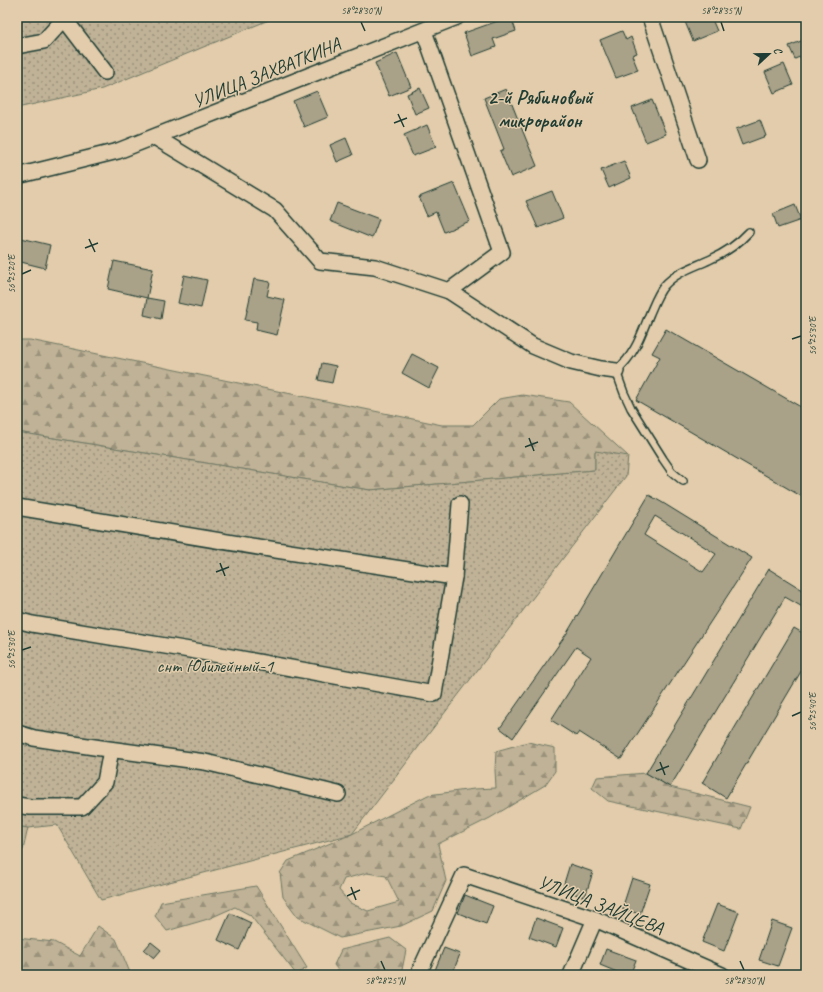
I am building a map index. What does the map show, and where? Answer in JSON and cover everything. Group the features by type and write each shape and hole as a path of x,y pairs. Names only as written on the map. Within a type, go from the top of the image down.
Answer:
{"street":[{"name":"УЛИЦА ЗАХВАТКИНА","path":"17,176 118,152 457,17"},
{"path":"650,17 698,160"},
{"path":"17,46 44,41 63,18 105,72"},
{"path":"424,31 502,252 449,291"},
{"path":"155,137 275,210 320,261 375,267 449,291 533,346 571,362 616,371"},
{"path":"17,620 32,624 220,655 434,694 454,577 460,504"},
{"path":"17,507 276,550 454,577"},
{"path":"17,733 34,738 111,750 205,762 338,794"},
{"path":"17,805 29,807 82,807 106,782 111,750"},
{"name":"УЛИЦА ЗАЙЦЕВА","path":"418,975 464,875 594,919 722,975"},
{"path":"571,975 594,919"}],"lane":[{"path":"683,482 672,472 663,460 631,408 616,371 625,362 635,347 655,302 664,286 678,274 726,252 750,232"}],"green space":[{"path":"17,17 276,17 102,89 17,108"},
{"path":"17,340 30,340 442,425 473,425 499,399 523,395 569,402 628,456 595,452 595,470 370,490 17,432"},
{"name":"снт Юбилейный-1","path":"17,432 370,490 595,470 595,451 628,456 626,476 352,834 101,900 57,825 28,828 17,826"},
{"path":"528,742 555,748 555,771 545,785 490,818 438,844 446,881 433,911 401,926 340,938 298,917 283,897 280,873 288,861 352,834 428,795 474,789 496,788 496,751","holes":["367,873 386,876 399,902 368,911 350,903 339,890 344,879"]},
{"path":"646,773 670,787 750,807 741,829 608,801 592,788 597,777"},
{"path":"17,826 28,828 23,850 17,853"},
{"path":"256,886 307,968 296,974 250,915 235,907 208,919 167,931 155,916 161,902"},
{"path":"98,926 116,939 131,975 17,975 17,938 54,942 80,956"},
{"path":"390,938 406,950 401,975 342,975 334,965 341,950"}],"building":[{"path":"511,17 516,31 493,39 496,47 472,56 464,33"},
{"path":"683,17 711,17 717,31 693,41"},
{"path":"622,31 626,40 631,37 637,53 632,55 638,70 616,78 600,40"},
{"path":"806,39 806,54 795,59 789,46"},
{"path":"397,53 411,87 389,96 375,63"},
{"path":"784,64 793,85 774,93 765,72"},
{"path":"420,88 429,108 415,114 407,94"},
{"path":"506,89 537,166 511,177 500,151 504,149 484,98"},
{"path":"317,91 328,117 304,127 293,101"},
{"path":"652,100 666,134 646,142 632,108"},
{"path":"760,120 766,136 742,145 736,129"},
{"path":"427,125 436,147 413,156 404,135"},
{"path":"346,138 353,155 337,162 330,145"},
{"path":"624,161 631,178 609,188 601,170"},
{"path":"454,183 470,221 444,232 436,212 427,216 419,197"},
{"path":"552,191 563,218 538,228 526,201"},
{"path":"337,203 379,219 372,238 330,221"},
{"path":"795,205 801,220 778,228 773,214"},
{"path":"17,237 50,245 45,268 17,261"},
{"path":"114,261 153,269 147,298 108,289"},
{"path":"184,275 207,280 201,308 178,303"},
{"path":"254,279 270,282 267,296 285,300 277,335 256,330 257,322 245,320"},
{"path":"147,298 164,301 161,319 144,315"},
{"path":"666,329 806,410 806,499 636,400 660,357 652,353"},
{"path":"412,354 439,368 429,388 402,373"},
{"path":"322,363 336,366 332,383 318,380"},
{"path":"649,495 752,558 621,759 579,732 576,736 551,720 591,657 576,647 513,738 500,728 567,633","holes":["655,516 716,554 703,572 644,535"]},
{"path":"769,569 806,592 806,609 785,597 670,787 646,773"},
{"path":"794,628 806,635 806,663 726,798 702,783"},
{"path":"570,864 593,872 585,897 562,890"},
{"path":"632,878 650,884 640,914 622,909"},
{"path":"465,895 493,906 486,924 458,913"},
{"path":"717,904 739,912 724,951 702,942"},
{"path":"230,913 251,923 239,950 218,940"},
{"path":"536,918 563,928 556,947 529,937"},
{"path":"772,921 792,928 778,966 759,960"},
{"path":"151,942 161,950 154,958 144,950"},
{"path":"444,948 460,954 452,975 433,975"},
{"path":"606,949 636,960 630,975 616,975 617,972 600,965"}],"district":[{"name":"2-й Рябиновый микрорайон","path":"540,108"}]}
